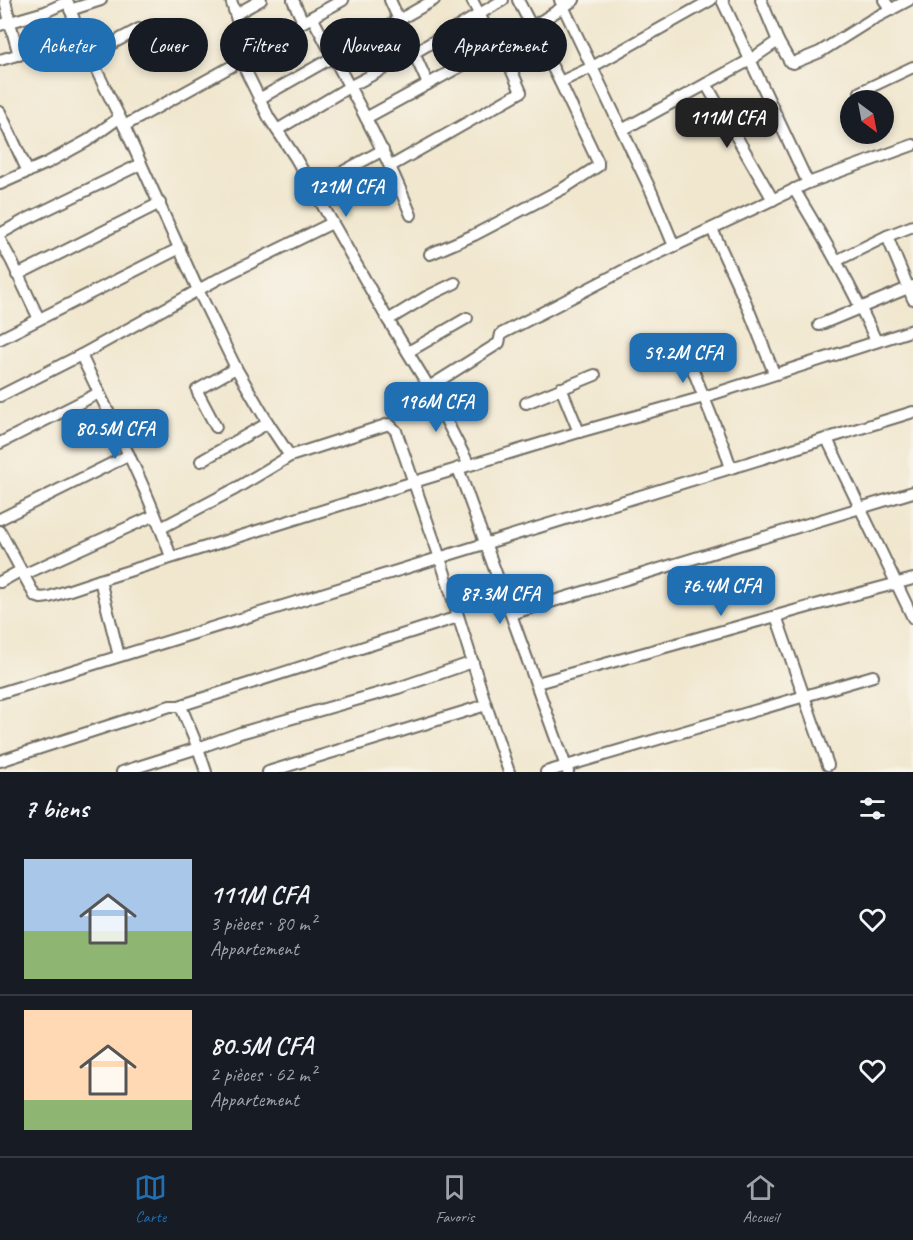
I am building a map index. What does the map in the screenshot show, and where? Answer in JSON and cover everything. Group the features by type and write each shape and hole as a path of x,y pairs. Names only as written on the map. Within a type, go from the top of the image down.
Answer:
{"street":[{"path":"5,0 5,24 18,51"},
{"path":"5,24 68,4 101,0"},
{"path":"231,0 237,18"},
{"path":"236,14 261,0"},
{"path":"292,0 306,18"},
{"path":"320,38 308,20 344,0"},
{"path":"390,0 398,18"},
{"path":"402,18 433,0"},
{"path":"472,0 481,18"},
{"path":"420,49 503,0"},
{"path":"518,0 527,18"},
{"path":"543,18 561,3 574,0"},
{"path":"685,0 691,12"},
{"path":"561,82 711,0"},
{"path":"722,0 808,183"},
{"path":"761,0 778,41 790,62 793,63 820,52 871,20 909,0"},
{"path":"884,0 891,10"},
{"path":"561,3 652,193 674,246"},
{"path":"622,130 750,60 778,41"},
{"path":"0,60 18,56"},
{"path":"259,99 320,65"},
{"path":"420,66 428,84"},
{"path":"864,90 913,67"},
{"path":"0,184 47,163 220,71"},
{"path":"97,72 236,368 290,456"},
{"path":"250,72 259,99 269,118 295,157 429,387 464,467 485,543 567,769"},
{"path":"341,72 383,150 411,215"},
{"path":"277,130 378,72"},
{"path":"366,118 450,72"},
{"path":"390,166 521,92 511,72"},
{"path":"430,254 474,235 564,188 598,166 556,72"},
{"path":"706,84 772,200"},
{"path":"0,112 28,172"},
{"path":"429,387 499,343 501,334 636,264 794,189 913,145"},
{"path":"313,188 383,150"},
{"path":"0,234 141,164"},
{"path":"794,189 862,308 876,341"},
{"path":"17,275 160,203"},
{"path":"0,396 81,355 198,290 332,223"},
{"path":"836,261 913,226"},
{"path":"712,229 746,303 774,373"},
{"path":"887,236 911,287 913,299"},
{"path":"0,240 39,320"},
{"path":"0,339 180,248"},
{"path":"388,320 455,283"},
{"path":"819,325 911,287"},
{"path":"408,352 467,318"},
{"path":"1,533 35,596 49,597 414,482 704,397 913,330"},
{"path":"81,355 129,455 171,557"},
{"path":"688,360 731,468"},
{"path":"216,427 197,390 236,368"},
{"path":"526,403 595,375"},
{"path":"561,388 579,432"},
{"path":"0,442 99,393"},
{"path":"0,693 913,412"},
{"path":"201,461 268,423"},
{"path":"161,528 235,489 290,456 389,424 396,430 414,482 509,772"},
{"path":"827,439 913,618"},
{"path":"0,519 129,455"},
{"path":"511,614 913,492"},
{"path":"0,582 155,515"},
{"path":"537,683 913,579"},
{"path":"100,580 119,656"},
{"path":"776,616 828,765"},
{"path":"0,761 458,617"},
{"path":"122,772 240,733 398,688 473,662"},
{"path":"546,772 567,769 873,676"},
{"path":"268,772 486,705"},
{"path":"179,706 206,772"}]}
